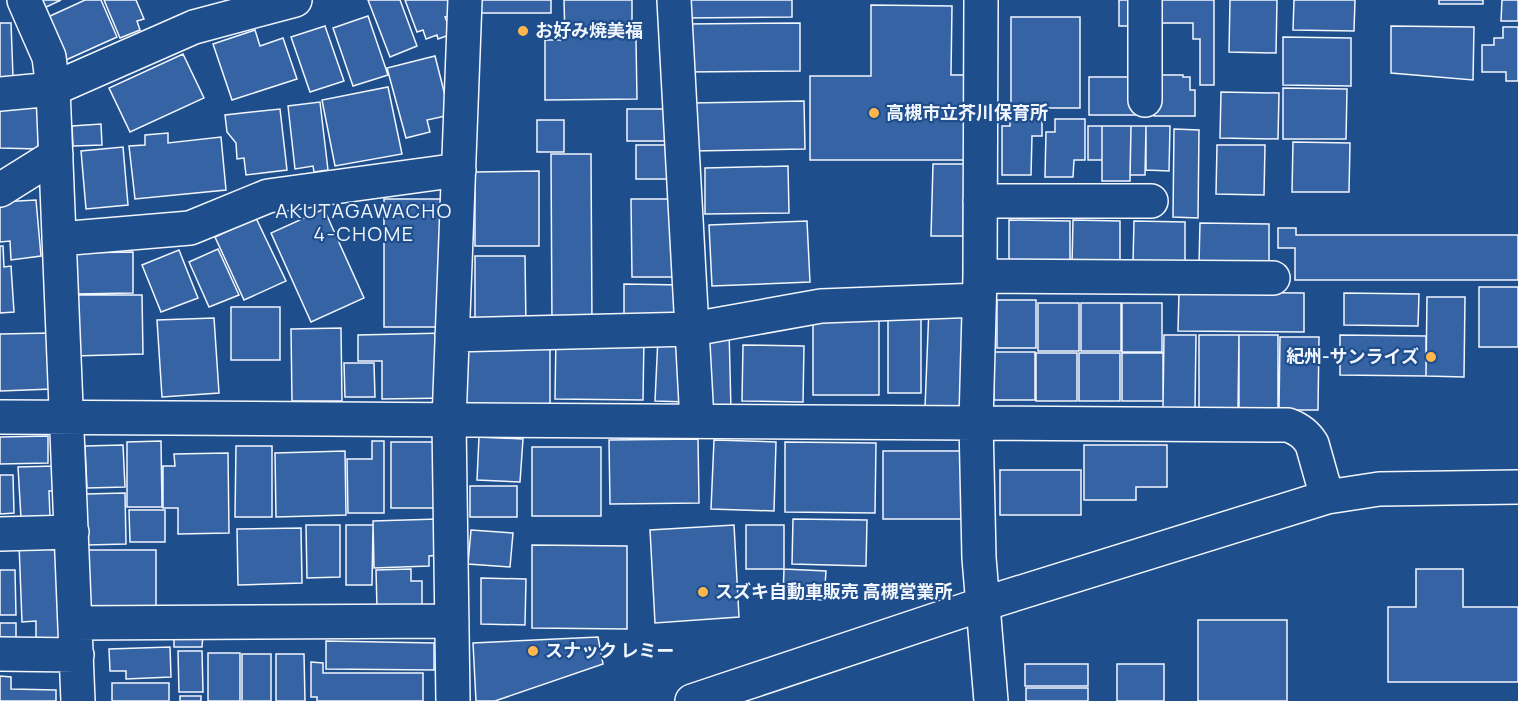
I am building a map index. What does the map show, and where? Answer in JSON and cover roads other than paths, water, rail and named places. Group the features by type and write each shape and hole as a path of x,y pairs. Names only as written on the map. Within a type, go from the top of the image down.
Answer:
{"street":[{"path":"24,0 49,57 53,89 78,701"},
{"path":"0,94 53,89 194,27 295,0"},
{"path":"453,701 449,421 465,0"},
{"path":"674,0 697,421"},
{"path":"981,0 976,422 979,558 991,701"},
{"path":"1145,0 1145,100"},
{"path":"0,190 56,155"},
{"path":"59,239 190,228 268,196 459,170"},
{"path":"980,201 1151,201"},
{"path":"452,335 693,329 821,306 979,288 1273,278"},
{"path":"0,417 1288,425 1308,436 1327,497"},
{"path":"692,701 982,604 1327,497 1379,489 1518,487"},
{"path":"0,534 72,532"},
{"path":"75,623 452,621"},
{"path":"0,654 77,655"}],"place":[{"name":"お好み焼美福","path":"523,31"},
{"name":"高槻市立芥川保育所","path":"874,113"},
{"name":"紀州-サンライズ","path":"1431,357"},
{"name":"スズキ自動車販売 高槻営業所","path":"703,592"},
{"name":"スナック レミー","path":"533,651"}],"district":[{"name":"AKUTAGAWACHO 4-CHOME","path":"364,222"}]}
